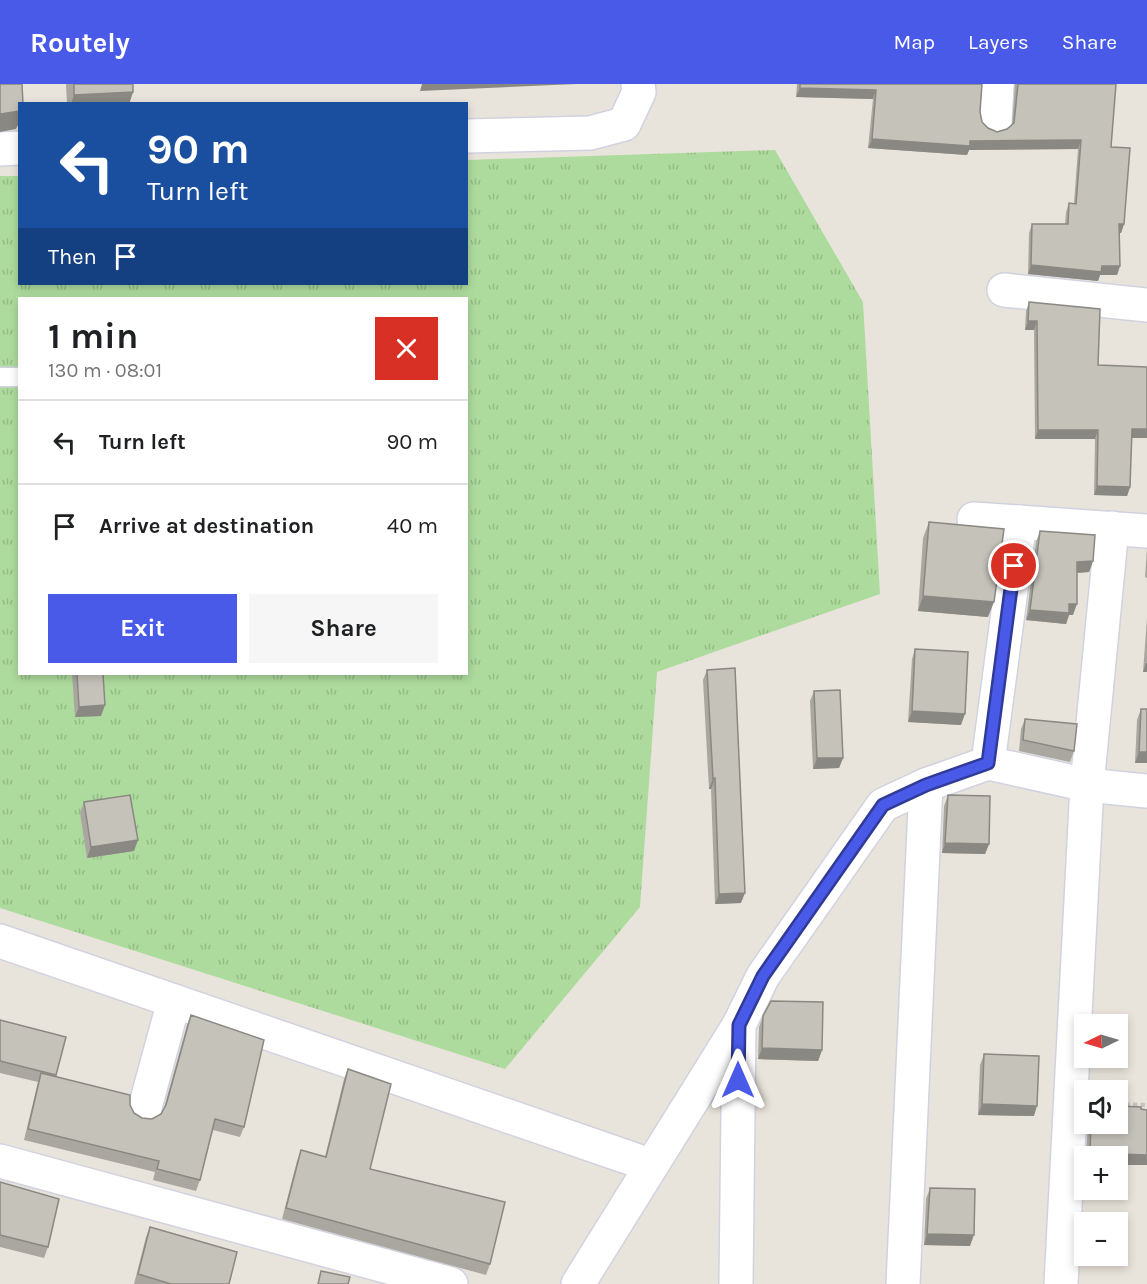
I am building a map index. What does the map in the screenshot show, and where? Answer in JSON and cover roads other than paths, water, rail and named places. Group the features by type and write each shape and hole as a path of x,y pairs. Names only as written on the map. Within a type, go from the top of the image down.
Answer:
{"street":[{"path":"468,136 590,133 624,124 639,92 638,84"},
{"path":"995,122 997,84"},
{"path":"0,149 18,148"},
{"path":"1004,290 1147,304"},
{"path":"974,519 1147,531"},
{"path":"988,763 1020,522"},
{"path":"1061,1284 1087,785 1112,528"},
{"path":"578,1284 739,1025 763,976 883,805 926,785 988,763 1087,785 1147,791"},
{"path":"903,1284 926,785"},
{"path":"0,941 650,1165"},
{"path":"144,1111 174,1001"},
{"path":"736,1284 739,1025"},
{"path":"0,1161 451,1284"}],"lane":[{"path":"0,377 18,377"}]}
